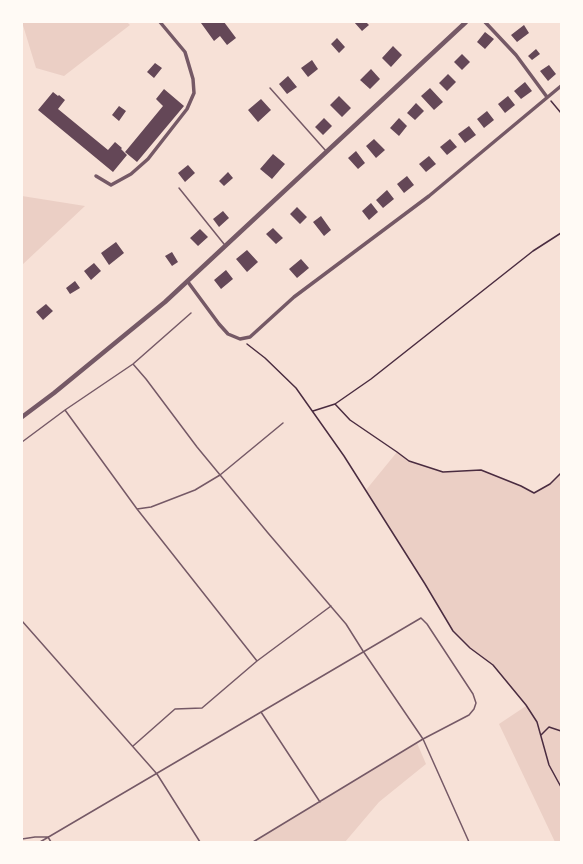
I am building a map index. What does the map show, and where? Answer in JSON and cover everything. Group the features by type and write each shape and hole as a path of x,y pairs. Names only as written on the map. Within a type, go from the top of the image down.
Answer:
{"street":[{"path":"96,176 111,185 131,174 148,159 187,109 194,93 193,79 185,52 160,22"},
{"path":"22,417 60,388 188,282 466,22"},
{"path":"485,22 516,55 547,97"},
{"path":"188,282 228,334 240,339 250,337 294,297 429,196 561,86"}],"lane":[{"path":"270,88 327,153"},
{"path":"179,188 226,246"},
{"path":"22,442 65,410 133,364 191,313"},
{"path":"133,364 146,379 196,447 268,534 332,606 346,624 423,739 469,842"},
{"path":"65,410 137,509 257,661"},
{"path":"137,509 151,507 195,490 220,475 283,423"},
{"path":"132,746 175,709 202,708 257,661 332,606"},
{"path":"40,842 157,774 260,711 421,618 427,624 473,694 476,705 469,715 423,739 253,842"},
{"path":"22,621 157,774 200,842"},
{"path":"260,711 320,802"},
{"path":"22,839 48,837"},
{"path":"48,837 51,842"}],"path":[{"path":"547,97 561,113"},
{"path":"313,411 335,404 371,379 533,251 561,233"},
{"path":"240,339 265,358 296,388 344,456 453,631 470,648 493,665 526,705 537,722 549,765 561,787"},
{"path":"335,404 350,420 409,461 443,472 481,470 534,494 550,484 561,473"},
{"path":"541,735 549,727 561,731"}],"shaded area":[{"path":"22,22 127,22 130,25 64,76 36,68"},
{"path":"22,196 85,206 22,265"},
{"path":"397,452 409,461 443,472 481,470 521,486 534,493 550,484 561,473 561,842 555,842 499,724 526,706 493,665 470,648 453,631 366,490"},
{"path":"417,743 426,764 379,802 345,842 253,842"}],"building":[{"path":"224,22 236,38 227,45 220,36 214,41 201,23"},
{"path":"354,22 366,22 369,25 362,31"},
{"path":"524,25 529,33 517,42 511,35"},
{"path":"485,32 494,39 485,49 477,42"},
{"path":"337,38 345,47 339,53 331,44"},
{"path":"393,46 402,55 391,67 382,58"},
{"path":"536,49 540,54 532,60 528,56"},
{"path":"462,54 470,62 462,70 454,62"},
{"path":"312,60 318,69 308,77 301,68"},
{"path":"155,63 162,68 154,78 147,72"},
{"path":"549,65 556,74 548,81 540,71"},
{"path":"371,69 380,79 370,89 360,80"},
{"path":"448,74 456,82 447,91 439,83"},
{"path":"288,76 297,87 287,94 279,84"},
{"path":"525,82 532,91 521,99 514,91"},
{"path":"430,88 443,102 434,110 421,96"},
{"path":"164,89 184,106 137,162 125,152 163,106 156,99"},
{"path":"53,92 65,100 58,109 108,150 115,142 122,148 121,149 127,155 113,172 38,110"},
{"path":"339,96 351,108 342,117 330,105"},
{"path":"508,96 515,105 505,113 498,104"},
{"path":"261,99 271,110 258,122 248,110"},
{"path":"416,103 424,111 415,120 407,113"},
{"path":"119,106 126,111 119,121 112,115"},
{"path":"487,111 494,120 484,128 477,119"},
{"path":"324,118 332,126 323,135 315,127"},
{"path":"399,118 407,126 399,136 390,128"},
{"path":"469,126 476,135 465,143 458,134"},
{"path":"374,139 385,150 376,158 366,146"},
{"path":"450,139 457,147 447,155 440,147"},
{"path":"356,151 365,163 358,169 348,158"},
{"path":"273,154 285,164 272,179 260,169"},
{"path":"429,156 436,164 426,172 419,164"},
{"path":"188,165 195,173 185,182 178,173"},
{"path":"228,172 233,178 224,186 219,181"},
{"path":"407,176 414,185 404,193 397,184"},
{"path":"387,190 394,199 383,208 376,200"},
{"path":"371,203 378,212 369,220 362,211"},
{"path":"297,207 307,217 300,224 290,214"},
{"path":"223,211 229,218 219,227 213,219"},
{"path":"321,216 331,230 324,236 313,222"},
{"path":"273,228 283,238 276,244 266,234"},
{"path":"200,229 208,237 198,246 190,238"},
{"path":"116,242 124,253 109,265 101,253"},
{"path":"247,250 258,262 247,272 236,259"},
{"path":"172,252 178,262 172,266 165,256"},
{"path":"301,259 309,268 297,278 289,269"},
{"path":"94,263 101,271 91,280 84,271"},
{"path":"226,270 233,279 221,289 214,280"},
{"path":"75,281 80,288 70,294 66,288"},
{"path":"46,304 53,311 43,320 36,312"}]}
